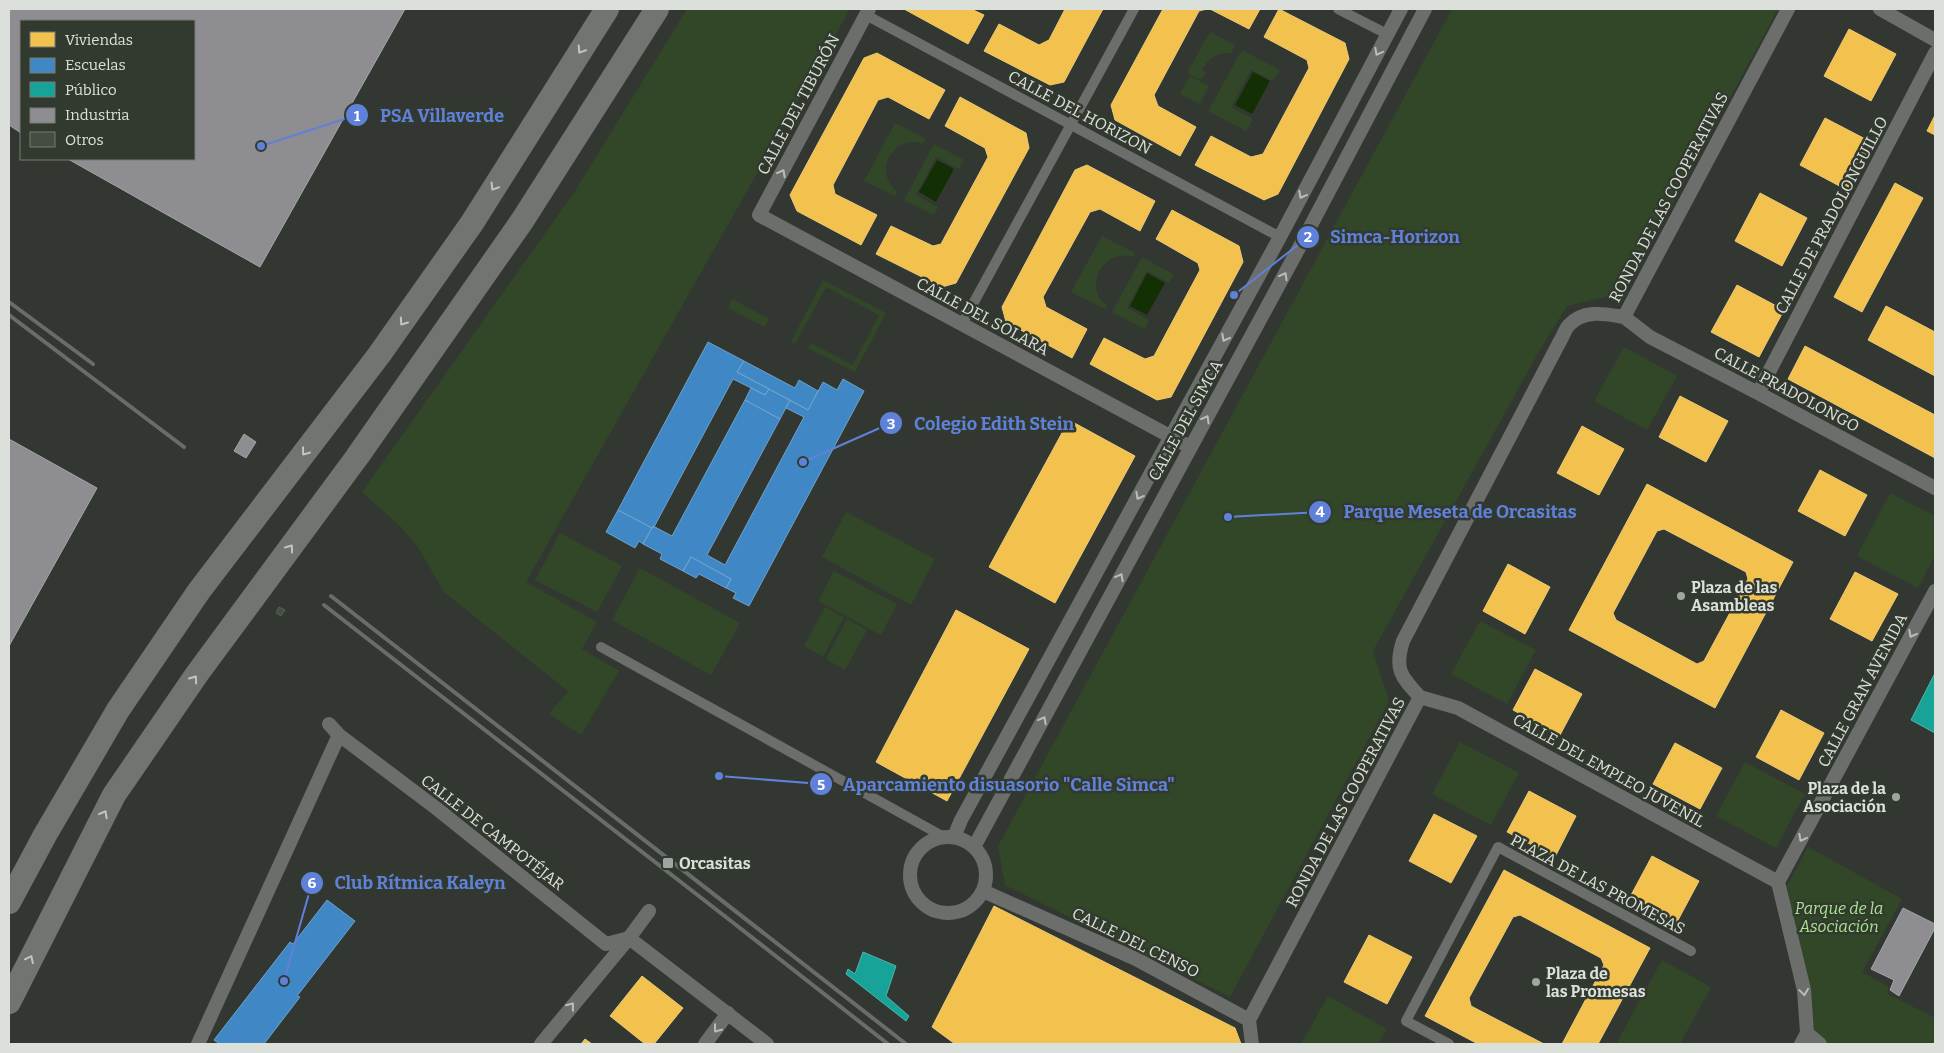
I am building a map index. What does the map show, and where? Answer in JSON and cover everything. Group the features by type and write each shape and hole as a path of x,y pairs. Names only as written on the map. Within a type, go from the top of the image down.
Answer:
{"highway":[{"path":"9,902 45,835 118,710 199,591 379,355 472,223 607,9"},
{"path":"9,1002 114,795 197,674 357,456 522,221 657,9"}],"street":[{"path":"962,324 1134,9"},
{"path":"1338,9 1387,34"},
{"name":"CALLE DEL SIMCA","path":"949,837 961,820 1171,438 1401,9"},
{"name":"CALLE DEL SIMCA","path":"974,847 1300,246 1426,9"},
{"name":"RONDA DE LAS COOPERATIVAS","path":"1249,1020 1420,697 1404,681 1400,670 1398,658 1403,641 1560,343 1570,325 1584,314 1599,313 1624,317 1788,9"},
{"path":"1880,9 1935,40"},
{"name":"CALLE DEL HORIZON","path":"868,12 1280,237"},
{"name":"CALLE DEL TIBURÓN","path":"759,216 868,12"},
{"name":"CALLE DE PRADOLONGUILLO","path":"1758,393 1935,53"},
{"name":"CALLE DEL SOLARA","path":"759,216 1190,447"},
{"name":"CALLE PRADOLONGO","path":"1624,317 1650,337 1935,488"},
{"name":"CALLE GRAN AVENIDA","path":"1778,882 1930,613 1935,591"},
{"path":"601,647 949,837 964,840 974,847 983,860 986,875 983,891 975,902 964,910 951,913 938,912 926,906 915,894 910,879 912,863 917,853 934,840 949,837"},
{"name":"CALLE DEL EMPLEO JUVENIL","path":"1420,697 1458,708 1778,882"},
{"name":"CALLE DE CAMPOTÉJAR","path":"329,724 339,735 436,808 606,944 629,938"},
{"path":"198,1044 339,735"},
{"name":"PLAZA DE LAS PROMESAS","path":"1449,1044 1406,1021 1498,847 1691,951"},
{"path":"1778,882 1804,990 1804,1038 1820,1044"},
{"name":"CALLE DEL CENSO","path":"983,891 1136,959 1249,1020"},
{"path":"541,1044 649,911"},
{"path":"629,938 767,1044"},
{"path":"705,1044 728,1013"},
{"path":"1249,1020 1252,1044"}],"green space":[{"path":"687,9 850,9 526,582 597,622 582,649 619,671 581,735 549,714 568,691 444,592 418,547 401,527 362,492 575,191"},
{"path":"1452,9 1778,9 1625,292 1567,306 1541,348 1373,651 1389,701 1230,997 1005,885 998,846"},
{"path":"1210,32 1235,45 1231,53 1218,55 1207,62 1202,70 1206,72 1201,80 1187,73"},
{"path":"1242,50 1280,70 1273,81 1251,70 1231,107 1253,119 1246,131 1208,111"},
{"path":"1190,76 1209,86 1200,104 1180,94"},
{"path":"895,123 926,139 923,144 913,142 903,144 895,149 890,156 886,174 890,183 897,191 895,196 864,181"},
{"path":"934,144 964,160 959,169 936,157 916,195 938,207 934,215 904,200"},
{"path":"1102,236 1135,253 1133,257 1123,255 1113,258 1100,270 1096,279 1096,288 1100,297 1107,305 1105,309 1071,292"},
{"path":"1142,257 1174,275 1169,283 1147,271 1127,308 1149,320 1145,329 1112,312"},
{"path":"823,280 886,313 855,372 808,348 811,343 853,365 879,315 826,287 795,344 791,342"},
{"path":"732,299 769,319 765,327 728,308"},
{"path":"1624,347 1677,376 1647,430 1594,401"},
{"path":"1890,493 1935,516 1935,555 1918,588 1857,556"},
{"path":"846,512 935,559 911,605 822,557"},
{"path":"560,533 622,566 597,612 535,580"},
{"path":"640,568 740,623 711,675 612,620"},
{"path":"834,571 897,604 881,635 818,601"},
{"path":"825,607 844,617 823,657 804,646"},
{"path":"847,619 867,630 845,670 826,659"},
{"path":"1480,621 1536,650 1507,704 1451,674"},
{"path":"1460,742 1519,773 1491,825 1432,794"},
{"path":"1745,762 1805,794 1776,848 1716,816"},
{"name":"Parque de la Asociación","path":"1808,847 1902,899 1862,972 1888,986 1888,994 1935,1018 1935,1044 1825,1044 1810,1027 1787,886"},
{"path":"1662,960 1711,987 1680,1044 1616,1044"},
{"path":"1328,996 1387,1029 1378,1044 1301,1044"}],"shaded area":[{"path":"1253,72 1270,81 1252,114 1235,105"},
{"path":"937,160 954,169 936,202 919,192"},
{"path":"1147,273 1165,283 1147,315 1130,306"}],"building: Viviendas":[{"path":"904,9 971,9 984,15 968,44"},
{"path":"1065,9 1103,9 1064,82 1050,85 984,51 999,24 1039,45 1049,40"},
{"path":"1163,9 1207,9 1199,11 1154,95 1158,106 1196,127 1180,156 1115,120 1111,105"},
{"path":"1210,9 1260,9 1249,29"},
{"path":"1279,9 1345,43 1349,59 1278,194 1264,200 1195,165 1211,136 1251,157 1263,154 1309,68 1307,60 1264,37"},
{"path":"1849,29 1896,54 1871,101 1824,76"},
{"path":"877,53 945,90 929,119 888,97 878,100 833,185 835,194 877,215 861,245 797,211 790,195 864,58"},
{"path":"960,97 1026,133 1029,148 956,283 942,287 876,254 891,226 933,246 941,244 988,157 985,148 945,126"},
{"path":"1935,115 1935,135 1927,131"},
{"path":"1825,118 1873,143 1847,190 1800,165"},
{"path":"1087,165 1155,201 1140,231 1100,209 1090,212 1043,297 1046,307 1087,329 1072,358 1006,322 1002,307 1075,170"},
{"path":"1895,183 1923,198 1862,312 1834,297"},
{"path":"1760,193 1807,218 1782,266 1735,241"},
{"path":"1172,210 1239,246 1243,262 1171,397 1157,400 1090,364 1104,338 1145,359 1154,356 1200,270 1198,263 1156,239"},
{"path":"1737,285 1784,310 1759,357 1711,332"},
{"path":"1886,306 1935,332 1935,376 1868,340"},
{"path":"1805,346 1935,415 1935,458 1788,379"},
{"path":"1680,396 1728,421 1706,462 1659,437"},
{"path":"1069,420 1135,456 1055,603 989,567"},
{"path":"1582,426 1624,449 1599,495 1557,473"},
{"path":"1820,470 1867,495 1845,536 1798,511"},
{"path":"1647,484 1793,562 1715,708 1569,630","holes":["1664,529 1746,572 1748,579 1704,661 1697,664 1616,620 1613,613 1657,531"]},
{"path":"1508,564 1550,587 1525,634 1483,611"},
{"path":"1855,572 1898,594 1872,641 1830,619"},
{"path":"956,610 1029,649 947,801 876,762"},
{"path":"1535,669 1582,694 1560,735 1513,710"},
{"path":"1781,710 1824,733 1799,780 1756,757"},
{"path":"1675,743 1722,768 1700,809 1653,784"},
{"path":"1529,791 1576,816 1555,857 1507,832"},
{"path":"1434,814 1477,836 1451,883 1409,861"},
{"path":"1652,856 1699,881 1677,922 1630,897"},
{"path":"1504,870 1650,948 1598,1044 1562,1044 1604,965 1601,958 1520,915 1513,917 1469,998 1471,1006 1544,1044 1478,1044 1425,1016"},
{"path":"994,906 1235,1028 1241,1044 955,1044 932,1027"},
{"path":"1369,935 1412,957 1387,1004 1344,982"},
{"path":"642,976 683,1008 654,1044 645,1044 610,1016"},
{"path":"585,1039 592,1044 581,1044"}],"building: Escuelas":[{"path":"708,342 744,361 737,372 769,389 765,395 733,379 652,528 618,510"},
{"path":"744,361 795,388 799,380 818,391 808,410 737,372"},
{"path":"843,379 864,391 749,606 733,598 736,593 726,588 731,579 691,557 683,571 660,559 662,554 643,544 653,526 672,536 745,400 780,419 707,555 725,565 804,417 786,408 790,400 808,410 823,382 837,390"},
{"path":"751,388 765,395 769,389 790,400 780,419 745,400"},
{"path":"618,510 652,528 643,544 639,541 635,548 606,532"},
{"path":"691,557 731,579 726,588 699,574 696,578 683,571"},
{"path":"327,900 355,921 297,996 300,997 264,1044 220,1044 214,1040 290,942 293,944"}],"building: Público":[{"path":"1935,673 1935,733 1911,720"},
{"path":"863,952 896,966 886,996 909,1016 906,1021 846,974 848,969 855,974"}],"building: Industria":[{"path":"9,9 405,9 260,267 70,160 195,160 195,20 20,20 20,132 9,125"},
{"path":"244,434 256,442 246,458 234,451"},
{"path":"9,439 97,488 9,646"},
{"path":"1903,908 1935,924 1935,928 1899,996 1890,990 1894,980 1871,969"}],"building: Otros":[{"path":"279,607 285,610 281,616 276,613"}],"railway":[{"path":"9,302 93,364"},
{"path":"9,315 184,447"},
{"path":"331,596 906,1044"},
{"path":"324,605 888,1044"}],"place":[{"name":"PSA Villaverde","path":"261,146"},
{"name":"Simca-Horizon","path":"1234,295"},
{"name":"Colegio Edith Stein","path":"803,462"},
{"name":"Parque Meseta de Orcasitas","path":"1228,517"},
{"name":"Plaza de las Asambleas","path":"1681,596"},
{"name":"Aparcamiento disuasorio \"Calle Simca\"","path":"719,776"},
{"name":"Plaza de la Asociación","path":"1896,797"},
{"name":"Orcasitas","path":"668,863"},
{"name":"Club Rítmica Kaleyn","path":"284,981"},
{"name":"Plaza de las Promesas","path":"1536,982"}]}
